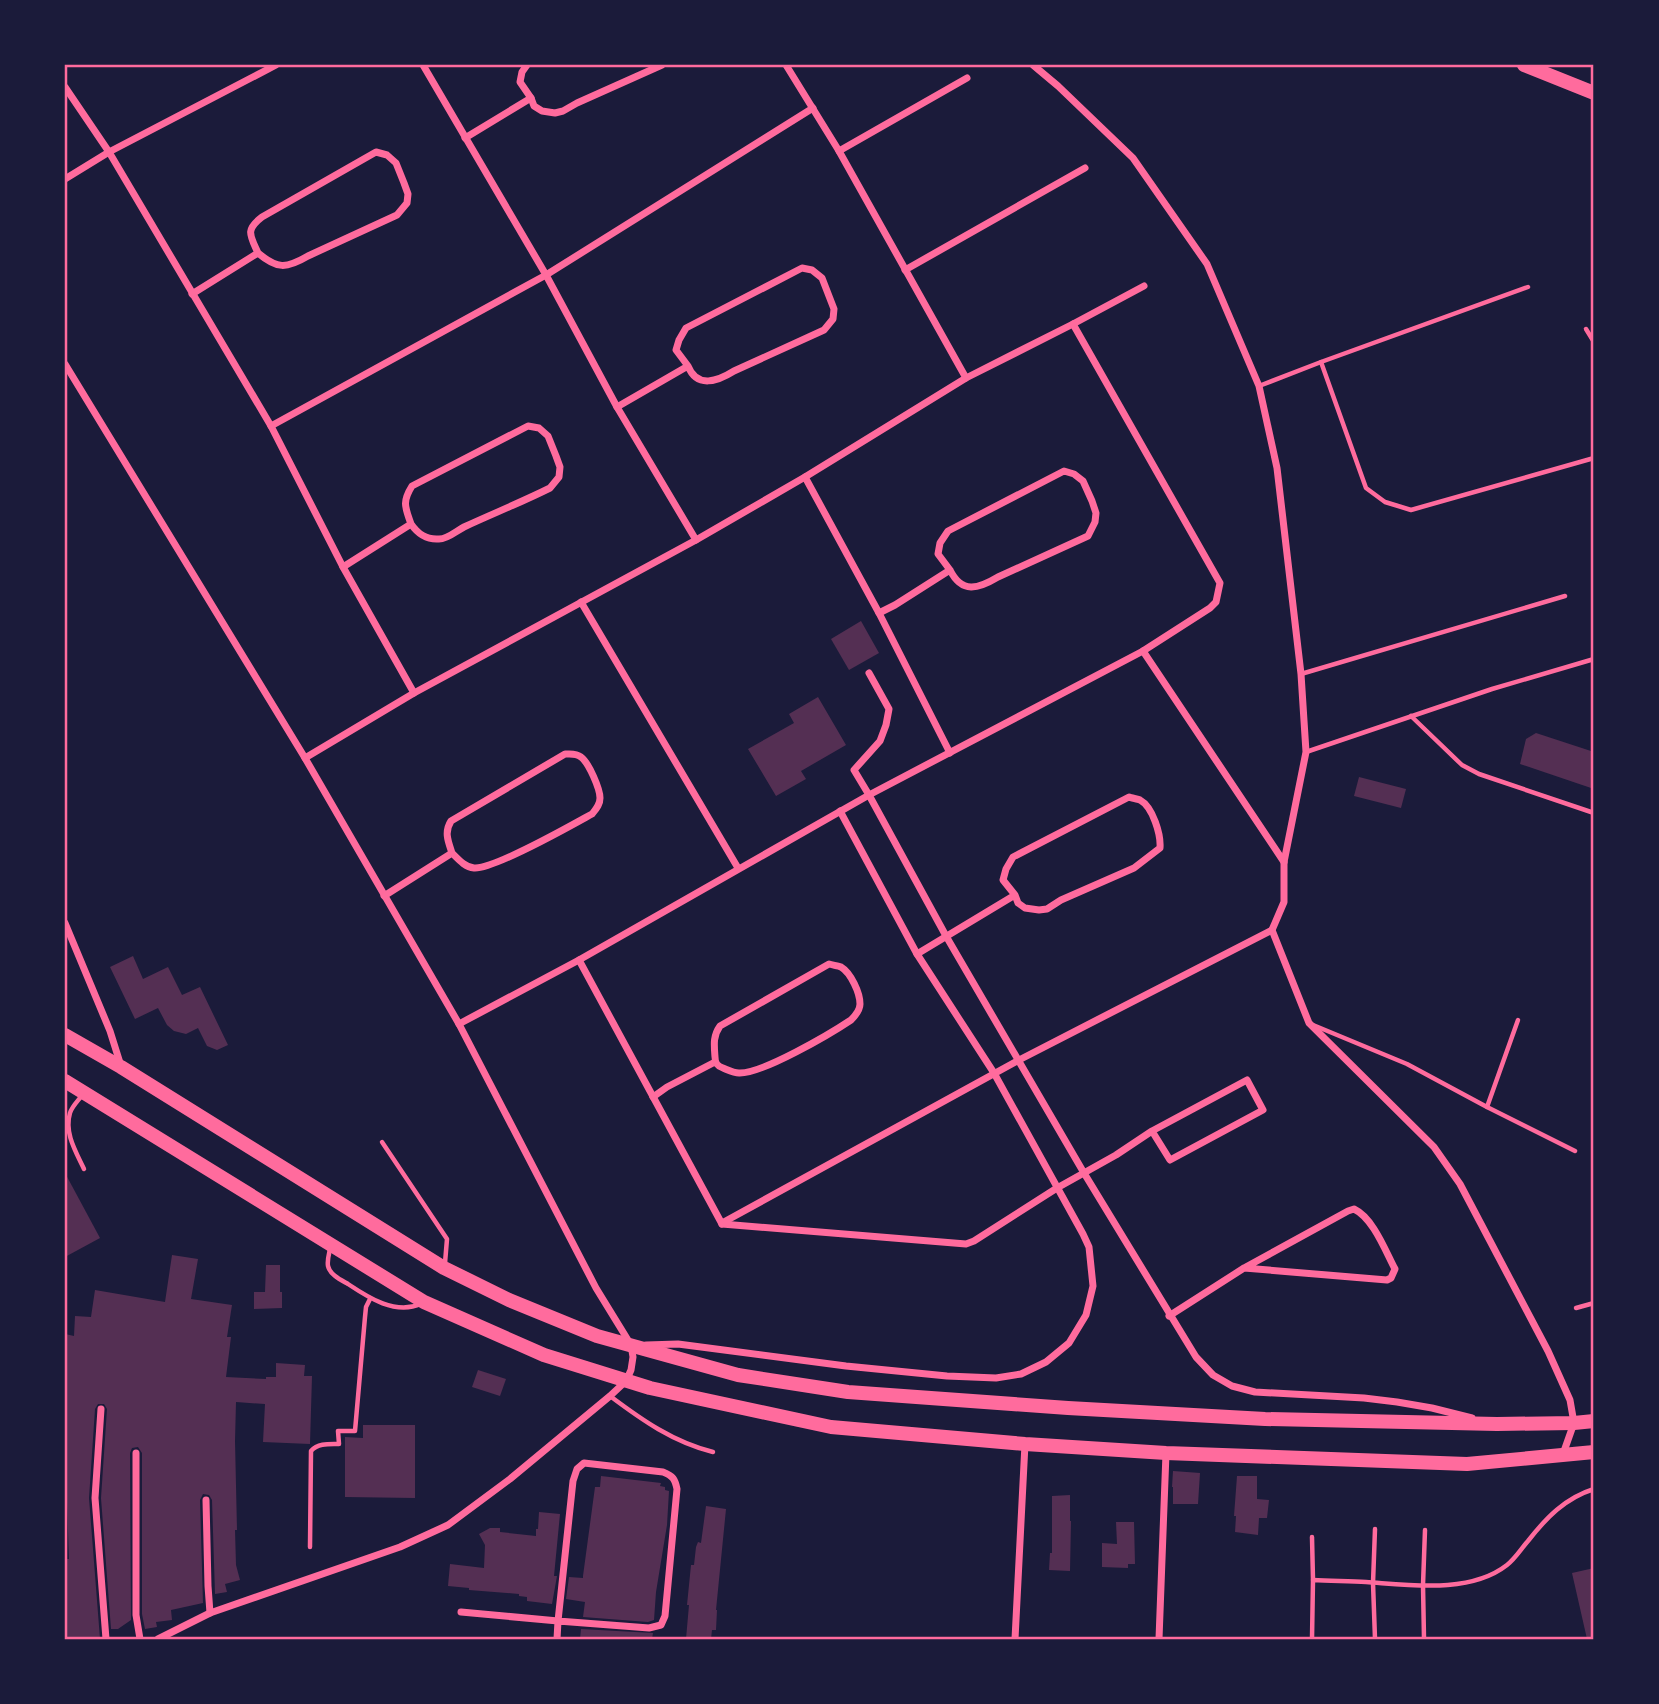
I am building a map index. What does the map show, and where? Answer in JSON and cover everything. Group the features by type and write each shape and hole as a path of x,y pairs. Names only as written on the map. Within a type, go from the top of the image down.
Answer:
{"main road":[{"path":"1524,65 1594,93"},
{"path":"65,1034 444,1268 548,1317 597,1336 738,1375 848,1392 1068,1409 1265,1419 1497,1424 1574,1423 1594,1420"},
{"path":"65,1081 424,1303 544,1355 626,1381 831,1427 1025,1444 1166,1453 1467,1464 1594,1452"}],"street":[{"path":"65,179 109,152 276,65"},
{"path":"423,65 546,275 617,407 696,540"},
{"path":"527,65 520,82 534,106 542,111 555,113 662,65"},
{"path":"786,65 839,151 966,378"},
{"path":"722,1224 994,1073 1272,930 1284,902 1284,862 1306,752 1301,674 1277,468 1259,386 1207,264 1133,158 1033,65"},
{"path":"839,151 967,78"},
{"path":"65,87 109,152 271,426 343,567 414,693"},
{"path":"465,138 531,98"},
{"path":"271,426 546,275 813,108"},
{"path":"376,152 387,155 396,163 408,194 407,203 397,215 294,264 272,264 258,253 250,235 253,224 262,217 376,152"},
{"path":"905,270 1085,168"},
{"path":"192,294 258,253"},
{"path":"802,268 813,270 821,278 834,309 833,319 824,330 720,380 698,379 691,374 688,366 676,350 678,340 686,328 802,268"},
{"path":"305,758 414,693 696,540 966,378 1144,286"},
{"path":"459,1024 579,960 869,795 1143,651 1216,602 1220,583 1073,324"},
{"path":"65,364 305,758 459,1024 596,1288 631,1345 632,1357 631,1370 626,1381 610,1396 510,1479 448,1524 377,1556 210,1613 158,1639"},
{"path":"617,407 688,366"},
{"path":"528,426 539,428 548,436 560,467 559,477 550,488 446,537 424,537 411,524 405,508 405,498 412,486 528,426"},
{"path":"1064,471 1083,481 1096,513 1088,536 976,587 962,585 955,580 950,570 938,554 940,543 948,531 1064,471"},
{"path":"805,477 879,613 950,753"},
{"path":"343,567 411,524"},
{"path":"879,613 950,570"},
{"path":"581,602 738,868"},
{"path":"1143,651 1284,862"},
{"path":"869,673 889,709 880,741 854,770 946,936 1084,1173 1196,1357 1213,1376 1232,1386 1255,1392 1397,1402 1497,1424"},
{"path":"565,754 576,754 584,758 597,784 600,798 592,814 485,867 467,866 452,853 446,834 451,821 565,754"},
{"path":"1129,797 1140,799 1149,807 1161,838 1160,848 1134,868 1061,900 1047,909 1025,908 1018,903 1015,895 1003,880 1013,857 1129,797"},
{"path":"631,1345 678,1344 846,1366 996,1378 1021,1374 1046,1362 1069,1343 1086,1315 1093,1286 1089,1247 994,1073 917,954 840,811"},
{"path":"384,896 452,853"},
{"path":"917,954 1015,895"},
{"path":"65,923 110,1031 121,1067"},
{"path":"1272,930 1309,1023 1434,1147 1460,1184 1548,1351 1570,1400 1574,1423 1562,1456"},
{"path":"579,960 722,1224"},
{"path":"830,964 840,966 849,974 860,1006 851,1020 805,1046 749,1071 739,1073 727,1070 715,1062 713,1042 720,1026 830,964"},
{"path":"653,1097 715,1062"},
{"path":"722,1224 966,1244 1152,1131 1247,1080 1264,1110 1170,1160 1152,1131"},
{"path":"1169,1316 1244,1268 1348,1210 1354,1209 1363,1213 1369,1220 1395,1269 1387,1280 1244,1268"},
{"path":"101,1409 95,1498 106,1639"},
{"path":"1015,1639 1025,1444"},
{"path":"136,1453 136,1615 140,1639"},
{"path":"1159,1639 1166,1453"},
{"path":"461,1612 558,1621 649,1628 661,1625 666,1616 677,1489 671,1475 584,1463 577,1469 573,1481 558,1621 557,1639"},
{"path":"206,1500 210,1613"}],"lane":[{"path":"1259,386 1528,287"},
{"path":"1586,329 1594,342"},
{"path":"1321,362 1366,488 1385,502 1411,510 1594,458"},
{"path":"1301,674 1565,596"},
{"path":"1306,752 1492,689 1594,659"},
{"path":"1411,716 1462,765 1479,774 1594,813"},
{"path":"1487,1107 1518,1020"},
{"path":"1309,1023 1407,1064 1575,1151"},
{"path":"83,1093 70,1111 69,1123 70,1140 84,1169"},
{"path":"382,1142 447,1239 444,1268"},
{"path":"331,1245 327,1262 330,1271 370,1299 404,1307 424,1303"},
{"path":"310,1547 311,1451 320,1445 339,1444 338,1431 355,1431 366,1307 370,1299"},
{"path":"1576,1308 1594,1303"},
{"path":"610,1396 659,1430 686,1444 713,1452"},
{"path":"1313,1580 1423,1586 1459,1584 1491,1576 1509,1564 1557,1508 1569,1499 1594,1489"},
{"path":"1375,1529 1375,1639"},
{"path":"1424,1639 1425,1530"},
{"path":"1312,1537 1312,1639"}],"building":[{"path":"861,621 879,653 849,670 831,639"},
{"path":"818,697 846,745 801,771 806,779 776,796 748,749 794,723 789,714"},
{"path":"1536,733 1594,752 1594,789 1520,764 1526,739"},
{"path":"1359,777 1406,789 1401,808 1354,796"},
{"path":"133,956 143,979 168,967 182,995 200,987 228,1045 217,1050 207,1046 198,1028 186,1034 174,1031 167,1025 158,1008 135,1019 110,967"},
{"path":"65,1173 100,1238 65,1257"},
{"path":"172,1255 198,1259 191,1299 232,1305 227,1337 231,1337 226,1377 266,1379 276,1377 276,1363 305,1365 304,1376 312,1376 310,1444 263,1442 265,1404 236,1402 235,1530 236,1565 240,1580 225,1584 227,1592 215,1594 212,1500 209,1495 203,1494 200,1500 203,1603 171,1610 172,1620 156,1622 157,1627 145,1629 142,1614 142,1453 138,1447 132,1448 131,1620 118,1629 111,1629 101,1498 107,1409 104,1404 98,1404 95,1409 89,1498 100,1639 65,1639 65,1559 69,1559 65,1503 65,1334 74,1336 75,1316 91,1317 95,1290 165,1302"},
{"path":"266,1265 280,1265 282,1308 254,1309 254,1292 265,1292"},
{"path":"478,1370 506,1379 500,1396 472,1387"},
{"path":"363,1425 415,1425 415,1498 345,1497 345,1437 363,1438"},
{"path":"1173,1471 1200,1473 1198,1504 1173,1504"},
{"path":"601,1476 661,1483 660,1486 669,1491 654,1620 648,1622 583,1617 585,1602 566,1599 569,1577 583,1578 595,1487 600,1487"},
{"path":"1237,1476 1257,1476 1257,1499 1269,1500 1267,1518 1259,1518 1258,1535 1235,1532"},
{"path":"1070,1495 1070,1571 1049,1570 1052,1553 1052,1496"},
{"path":"706,1506 726,1509 716,1630 712,1630 711,1639 686,1639 691,1565 694,1565 698,1542 701,1543"},
{"path":"539,1512 560,1514 554,1576 557,1576 552,1604 527,1601 527,1597 519,1594 448,1586 450,1564 484,1568 485,1545 479,1534 490,1528 500,1528 500,1532 536,1536"},
{"path":"1116,1522 1134,1522 1135,1564 1128,1564 1128,1568 1102,1567 1102,1543 1117,1544"},
{"path":"1594,1568 1594,1639 1587,1639 1572,1573"},
{"path":"581,1629 653,1633 652,1639 580,1639"}]}
